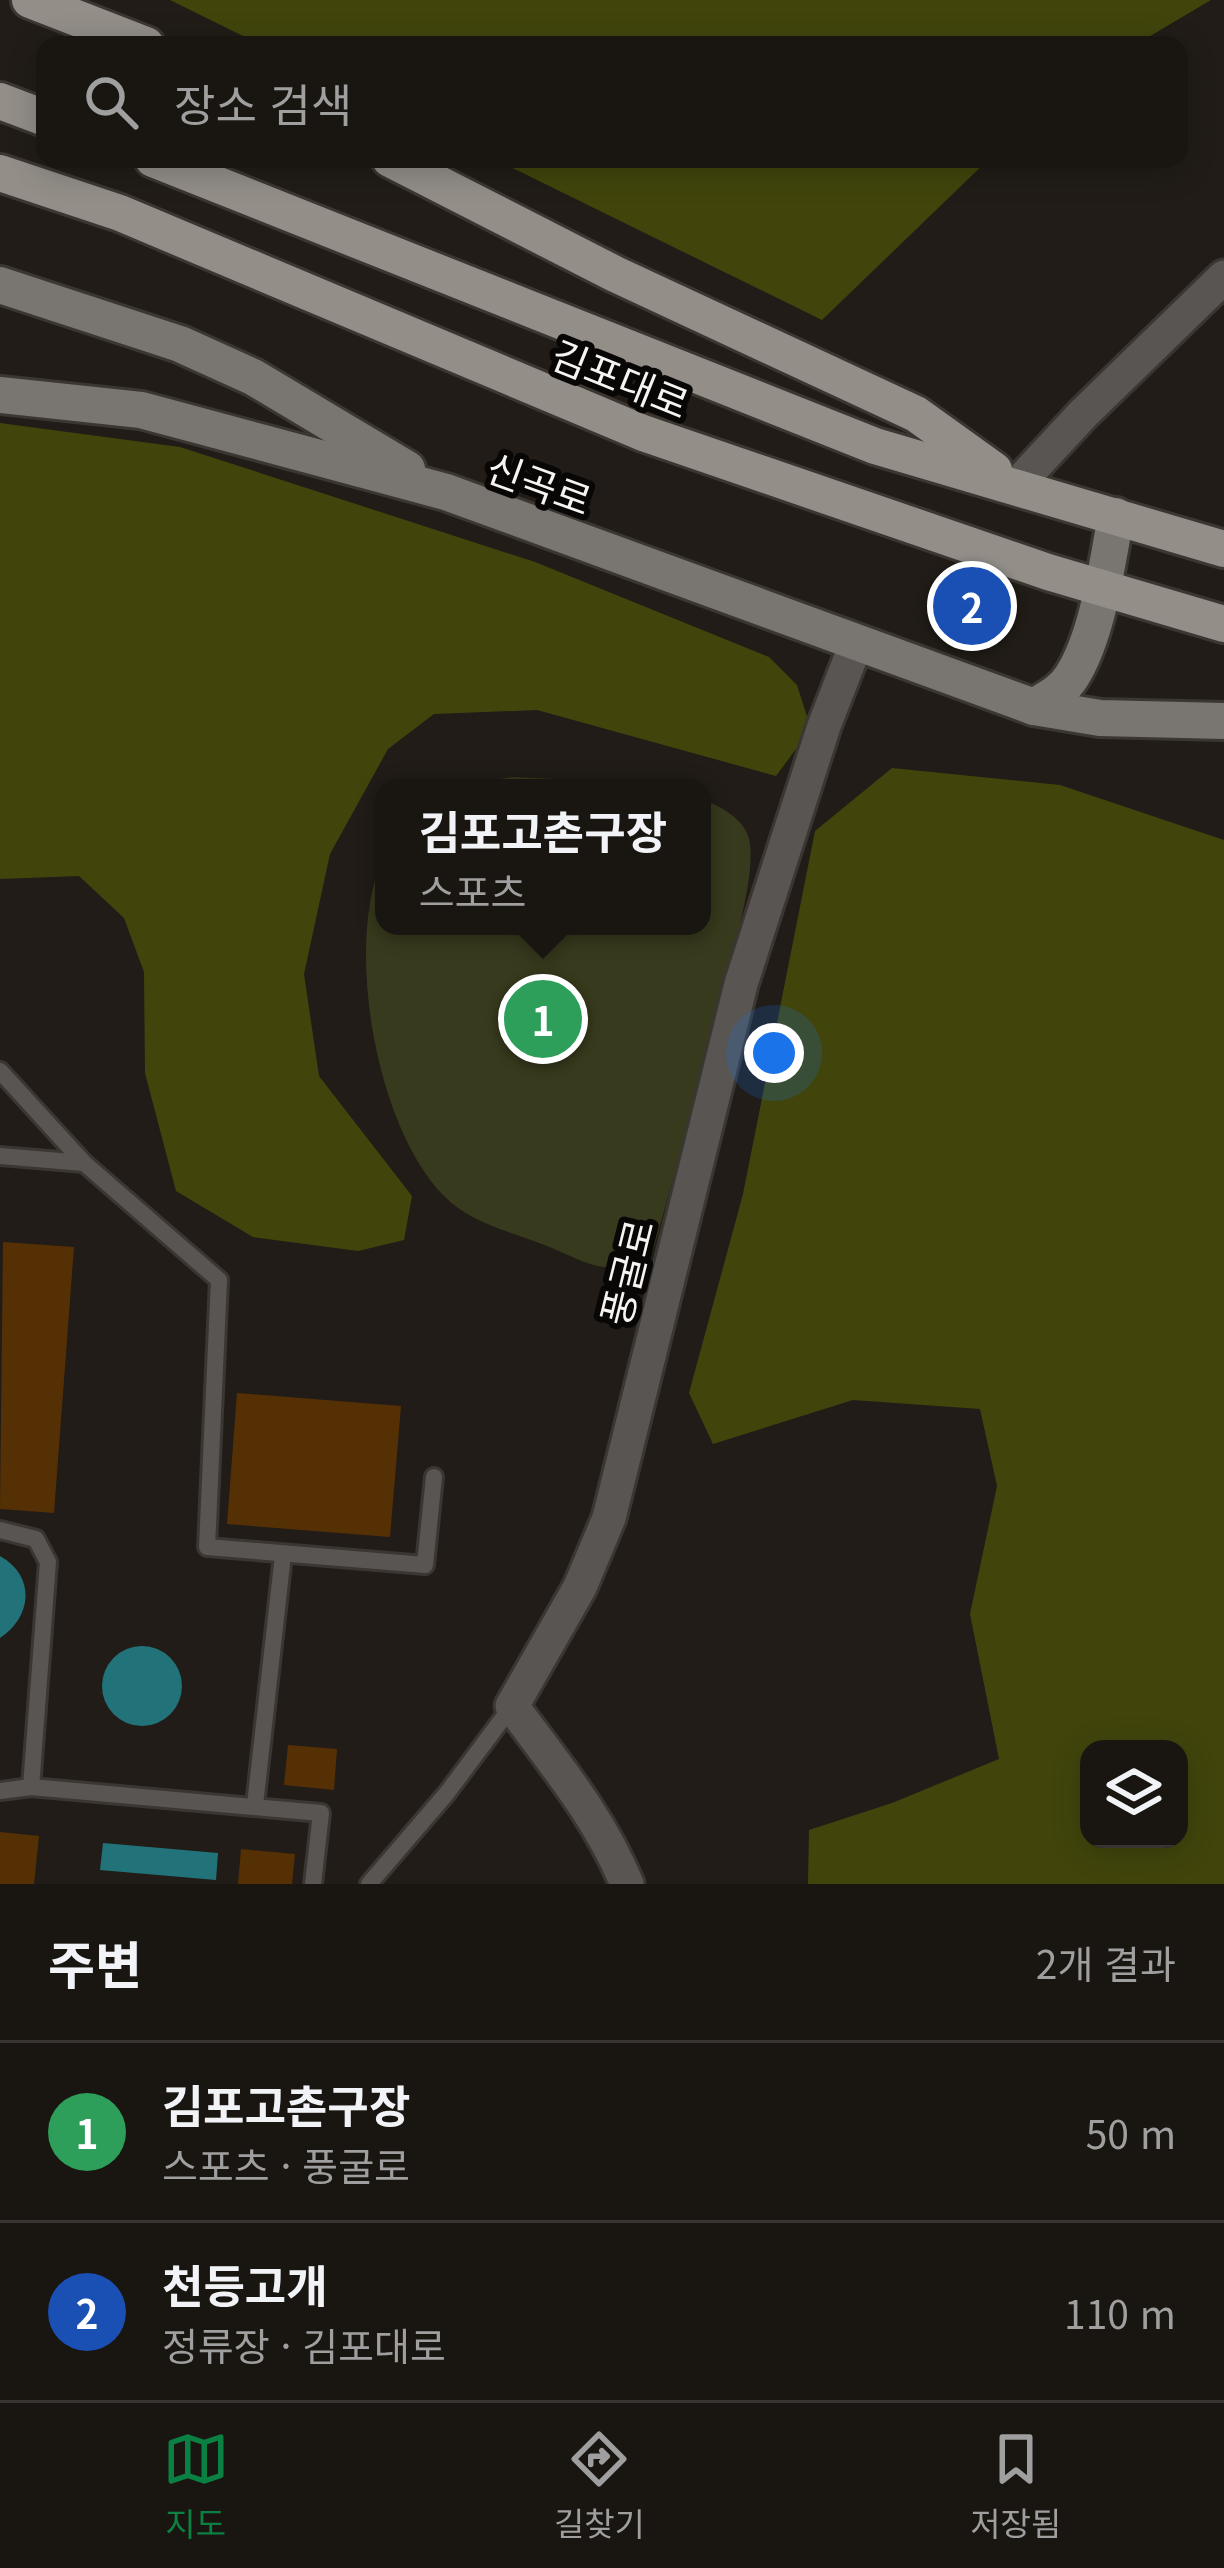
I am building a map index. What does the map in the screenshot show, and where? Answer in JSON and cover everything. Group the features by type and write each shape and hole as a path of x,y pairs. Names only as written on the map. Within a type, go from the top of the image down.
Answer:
{"main road":[{"path":"30,0 123,36"},
{"path":"0,101 36,115"},
{"name":"김포대로","path":"176,168 875,446 1224,549"},
{"path":"408,168 615,274 916,414 1016,486"},
{"name":"김포대로","path":"0,173 120,213 643,433 1102,588 1224,624"}],"street":[{"path":"1016,486 1224,277"},
{"path":"0,285 180,344 253,377 446,492"},
{"name":"신곡로","path":"0,395 141,410 446,492 1059,714 1224,721"},
{"path":"1034,707 1060,691 1073,675 1102,588 1116,516"},
{"name":"풍굴로","path":"512,1706 580,1587 609,1518 753,943 856,644"},
{"path":"512,1706 583,1797 608,1837 628,1884"}],"lane":[{"path":"0,1071 84,1163 219,1280 206,1547 425,1565 434,1477"},
{"path":"0,1156 84,1163"},
{"path":"0,1530 36,1539 47,1562 31,1787"},
{"path":"255,1805 283,1555"},
{"path":"368,1884 447,1793 512,1706"},
{"path":"0,1791 31,1787 321,1813 313,1884"}],"green space":[{"path":"170,0 1211,0 1150,36 243,36"},
{"path":"512,168 980,168 822,320"},
{"path":"0,423 180,447 535,562 769,657 797,685 811,729 776,776 537,710 434,714 388,749 330,854 304,974 319,1076 412,1196 404,1240 358,1251 253,1237 176,1191 145,1073 144,972 124,918 79,876 0,879"},
{"path":"892,768 1060,785 1224,840 1224,1884 808,1884 809,1830 892,1803 999,1759 970,1614 997,1486 980,1409 853,1400 713,1444 689,1393 743,1194 815,831"},
{"path":"711,804 731,814 747,832 751,854 743,911 653,1251 627,1266 603,1267 468,1215 444,1196 420,1165 384,1081 367,984 375,884 375,935 711,935"}],"water":[{"path":"0,1556 20,1574 26,1597 19,1619 0,1638"},
{"path":"142,1646 171,1657 182,1686 171,1715 142,1726 113,1715 102,1686 113,1657"},
{"path":"103,1843 218,1853 216,1880 100,1870"}],"building":[{"path":"3,1242 74,1247 54,1513 0,1509"},
{"path":"237,1393 401,1406 390,1537 227,1524"},
{"path":"288,1745 337,1749 334,1790 284,1785"},
{"path":"0,1832 39,1836 34,1884 0,1884"},
{"path":"241,1849 295,1854 292,1884 238,1884"}],"place":[{"name":"천등고개","path":"972,606"},
{"name":"김포고촌구장","path":"543,1019"}]}
